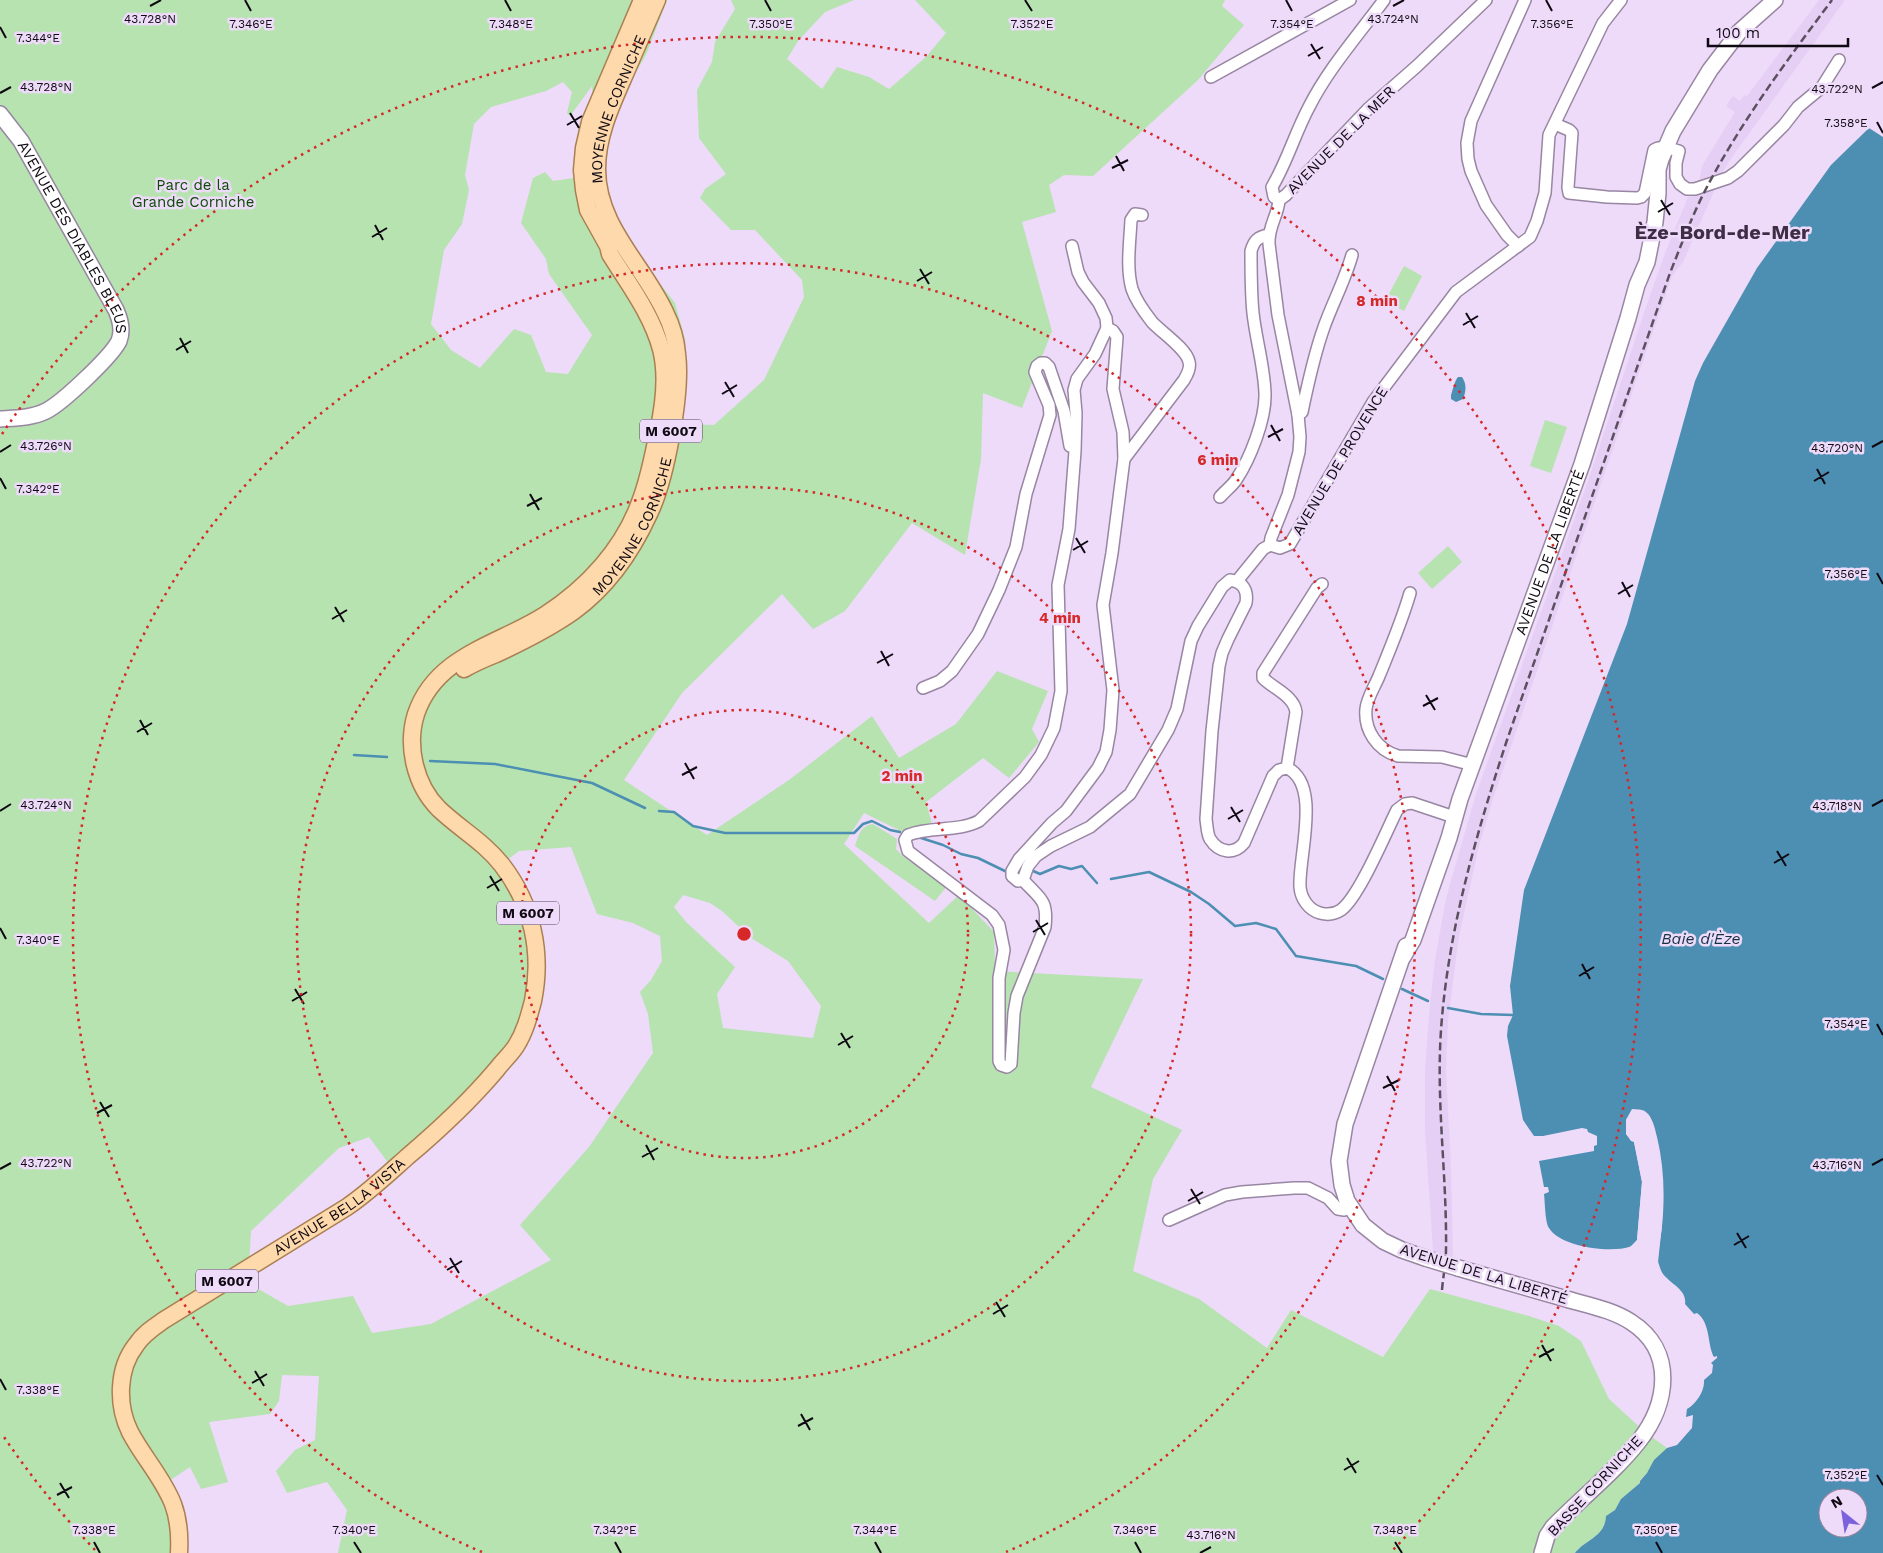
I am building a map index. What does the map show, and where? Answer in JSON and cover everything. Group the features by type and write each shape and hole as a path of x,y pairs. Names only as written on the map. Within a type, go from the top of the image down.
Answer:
{"main road":[{"name":"MOYENNE CORNICHE","path":"492,1075 516,1045 529,1016 537,971 535,937 523,901 506,871 485,846 435,804 428,795 412,754 412,730 422,701 433,682 457,661 542,617 580,590 618,546 640,505 650,471 663,406 664,375 662,353 645,308 610,254 608,246 588,210 583,176 584,148 590,122 642,0"},
{"name":"MOYENNE CORNICHE","path":"421,780 418,740 422,722 428,706 444,684 468,666 551,626 589,599 604,584 629,552 650,513 661,479 670,438 678,374 677,352 666,313 608,220 602,206 597,171 598,153 609,112 656,0"},
{"name":"AVENUE DE LA LIBERTÉ","path":"1663,1393 1663,1369 1660,1358 1649,1337 1633,1323 1610,1312 1425,1258 1383,1241 1363,1225 1347,1201 1340,1173 1340,1147 1343,1132 1403,956 1413,940 1449,838 1454,817 1582,464 1637,285 1647,262 1655,222 1658,172 1672,149 1695,93 1719,57 1739,32 1775,0"},
{"name":"AVENUE DES DIABLES BLEUS","path":"0,114 20,141 120,317 121,328 120,339 110,354 57,404 34,415 0,419"},
{"path":"608,246 632,273 640,280 649,284 668,359 669,391 663,406"},
{"name":"AVENUE BELLA VISTA","path":"178,1553 179,1529 173,1503 162,1480 130,1431 123,1410 122,1378 134,1346 150,1330 164,1320 360,1198 457,1112 492,1075"},
{"name":"BASSE CORNICHE","path":"1542,1553 1547,1536 1553,1527 1622,1461 1639,1441 1663,1393"}],"street":[{"path":"1211,77 1350,0"},
{"name":"AVENUE DE LA MER","path":"1384,0 1340,59 1309,106 1282,171 1272,188 1274,197 1279,200 1368,110 1486,0"},
{"path":"1516,244 1486,205 1471,172 1467,143 1471,121 1525,0"},
{"name":"AVENUE DE PROVENCE","path":"1023,880 1028,866 1036,856 1051,846 1090,827 1130,794 1164,738 1177,709 1191,641 1222,587 1230,580 1237,581 1263,549 1270,545 1280,548 1290,544 1373,402 1456,292 1516,244 1530,237 1543,202 1549,135 1603,23 1621,0"},
{"path":"1555,124 1572,133 1568,187 1570,193 1607,197 1641,197 1644,193 1654,150 1658,148 1672,149 1676,163 1676,177 1680,184 1687,189 1696,189 1728,178 1738,171 1778,131 1798,107 1816,94 1826,82 1838,60"},
{"path":"1220,497 1235,482 1245,465 1259,430 1264,409 1264,378 1253,314 1251,252 1257,238 1269,234 1278,209 1279,200"},
{"path":"1124,459 1184,380 1189,362 1182,351 1153,322 1133,290 1130,278 1131,220 1135,214 1142,215"},
{"name":"AVENUE DE PROVENCE","path":"1269,234 1278,316 1298,415 1300,437 1299,452 1288,495 1270,545"},
{"path":"1072,246 1082,282 1099,304 1106,318 1107,328 1096,354 1078,379 1074,390 1076,413 1075,451 1069,529 1058,585 1061,691 1054,728 1041,755 1026,777 979,821 970,825 918,831 908,835 906,840 908,851 992,916 999,925 1004,950 999,978 999,1061 1001,1065 1007,1068 1011,1064 1017,996 1045,927 1046,915 1045,906 1040,897 1023,880 1018,881 1012,876 1012,870 1052,823 1066,811 1098,768 1106,752 1110,730 1113,690 1103,605 1112,553 1124,459 1123,432 1113,389 1117,337 1113,331 1107,328"},
{"path":"1298,415 1302,412 1310,371 1325,325 1352,255"},
{"path":"923,688 940,681 952,671 978,634 999,590 1016,547 1026,494 1050,415 1046,397 1035,372 1036,366 1041,363 1045,363 1049,367 1064,411 1069,443 1075,451"},
{"path":"1237,581 1244,586 1247,595 1246,603 1222,653 1216,686 1212,731 1206,819 1209,838 1215,845 1233,852 1239,849 1244,844 1273,776 1279,770 1287,768 1293,771 1299,778 1304,794 1306,820 1300,888 1309,908 1318,913 1329,915 1341,911 1352,899 1397,810 1405,804 1412,803 1454,817"},
{"path":"1287,768 1296,712 1295,705 1268,684 1263,678 1263,673 1317,588 1322,584"},
{"path":"1410,593 1366,707 1369,730 1376,742 1384,750 1392,754 1398,756 1442,757 1473,765"},
{"path":"1169,1220 1225,1196 1242,1192 1294,1188 1308,1188 1328,1198 1338,1209 1351,1208"}],"shaded area":[{"path":"1819,0 1845,0 1719,178 1696,184 1700,178 1702,166 1735,112 1726,106 1733,96 1740,101 1744,95 1747,96"},
{"path":"1715,189 1683,262 1672,276 1492,802 1479,846 1459,936 1448,1021 1446,1070 1453,1257 1433,1251 1425,1130 1425,1072 1429,1014 1435,960 1446,898 1476,794 1588,481 1667,248 1688,197"}],"green space":[{"name":"Parc de la Grande Corniche","path":"0,0 667,0 646,55 618,103 610,128 606,154 606,185 612,217 623,236 675,303 685,339 686,385 678,424 714,425 764,380 804,297 802,280 755,230 731,230 700,198 705,189 726,174 699,138 697,90 712,62 715,42 735,9 731,0 854,0 825,12 798,41 787,59 822,89 837,67 869,77 889,89 926,57 946,33 915,0 1225,0 1222,6 1244,25 1198,80 1093,176 1064,175 1049,185 1056,212 1022,222 1052,331 1022,408 983,393 981,459 965,555 912,523 845,611 813,629 782,594 682,693 624,780 707,835 789,780 872,716 899,758 956,724 997,671 1048,691 1032,729 1039,742 1009,778 983,758 926,802 932,824 903,832 864,813 844,844 929,923 959,895 994,932 995,971 1143,979 1091,1087 1182,1130 1153,1179 1133,1271 1199,1299 1267,1348 1291,1310 1383,1357 1430,1289 1559,1326 1581,1341 1609,1399 1645,1432 1667,1448 1654,1461 1640,1480 1640,1483 1621,1499 1615,1510 1606,1516 1605,1523 1599,1533 1575,1553 338,1553 347,1510 327,1482 287,1493 276,1471 295,1450 315,1440 319,1376 282,1375 279,1401 270,1414 209,1422 228,1482 201,1489 190,1467 157,1489 171,1524 170,1553 0,1553","holes":["563,82 572,92 567,113 570,116 592,86 593,101 578,135 574,178 553,181 545,172 533,178 521,223 546,259 549,274 592,335 568,374 546,372 531,335 514,329 480,368 451,350 431,324 444,250 462,224 469,190 465,175 474,124 491,107 546,91","571,847 597,914 633,923 660,936 662,961 651,980 640,992 648,1014 653,1053 589,1147 520,1225 551,1260 431,1324 372,1333 353,1296 288,1306 248,1283 251,1231 339,1148 369,1137 389,1164 466,1093 506,1050 519,1028 529,991 530,951 522,913 515,897 495,869 519,851","683,895 710,903 722,911 751,938 788,961 821,1006 813,1038 723,1028 717,994 735,967 686,922 674,907"]},
{"path":"1404,266 1422,276 1404,311 1385,301"},
{"path":"1545,420 1567,427 1551,473 1530,466"},
{"path":"1448,546 1462,562 1432,589 1418,573"},
{"path":"873,824 897,839 896,849 904,857 947,886 935,901 855,846 863,829"}],"water":[{"name":"Baie d'Èze","path":"1869,128 1883,137 1883,1553 1575,1553 1599,1533 1605,1523 1606,1516 1615,1510 1621,1499 1640,1483 1654,1460 1667,1448 1677,1445 1692,1428 1693,1415 1686,1417 1687,1409 1699,1397 1704,1380 1712,1373 1713,1365 1711,1363 1717,1356 1714,1357 1712,1352 1705,1322 1685,1304 1682,1292 1667,1279 1659,1267 1658,1256 1662,1226 1663,1181 1654,1127 1646,1112 1632,1110 1626,1120 1626,1134 1634,1142 1642,1182 1637,1240 1635,1243 1630,1247 1621,1249 1586,1247 1563,1240 1549,1228 1544,1194 1549,1192 1548,1187 1544,1187 1539,1161 1594,1151 1594,1146 1597,1145 1597,1136 1582,1128 1534,1136 1523,1120 1507,1036 1508,1026 1513,1015 1510,986 1524,890 1627,624 1695,381 1703,363 1757,268 1831,165"},
{"path":"1458,377 1462,377 1464,380 1465,391 1463,399 1456,402 1451,399 1451,395"}],"pier":[{"path":"1632,1109 1642,1110 1649,1115 1658,1143 1663,1184 1662,1225 1658,1262 1663,1276 1660,1275 1655,1262 1660,1225 1661,1184 1659,1160 1650,1123 1647,1116 1641,1112 1633,1112 1628,1120 1629,1133 1636,1142 1644,1182 1640,1240 1634,1247 1630,1247 1637,1240 1642,1182 1634,1142 1626,1134 1626,1120"}],"waterway":[{"path":"354,755 387,757"},
{"path":"430,761 495,764 592,783 645,808"},
{"path":"659,811 674,812 693,826 725,833 854,833 863,824 872,821 890,830 900,832"},
{"path":"918,837 943,845 961,854 978,858 1009,873"},
{"path":"1031,870 1040,874 1059,866 1071,869 1082,866 1097,883"},
{"path":"1111,879 1149,872 1191,892 1209,904 1235,926 1256,923 1276,929 1296,956 1356,966 1383,979"},
{"path":"1402,989 1428,1001"},
{"path":"1448,1008 1481,1014 1513,1015"}],"railway":[{"path":"1442,1290 1446,1259 1446,1222 1440,1085 1441,1030 1450,956 1474,847 1507,740 1670,273 1693,217 1722,161 1751,113 1832,0"}],"district":[{"name":"Èze-Bord-de-Mer","path":"1722,232"}]}
